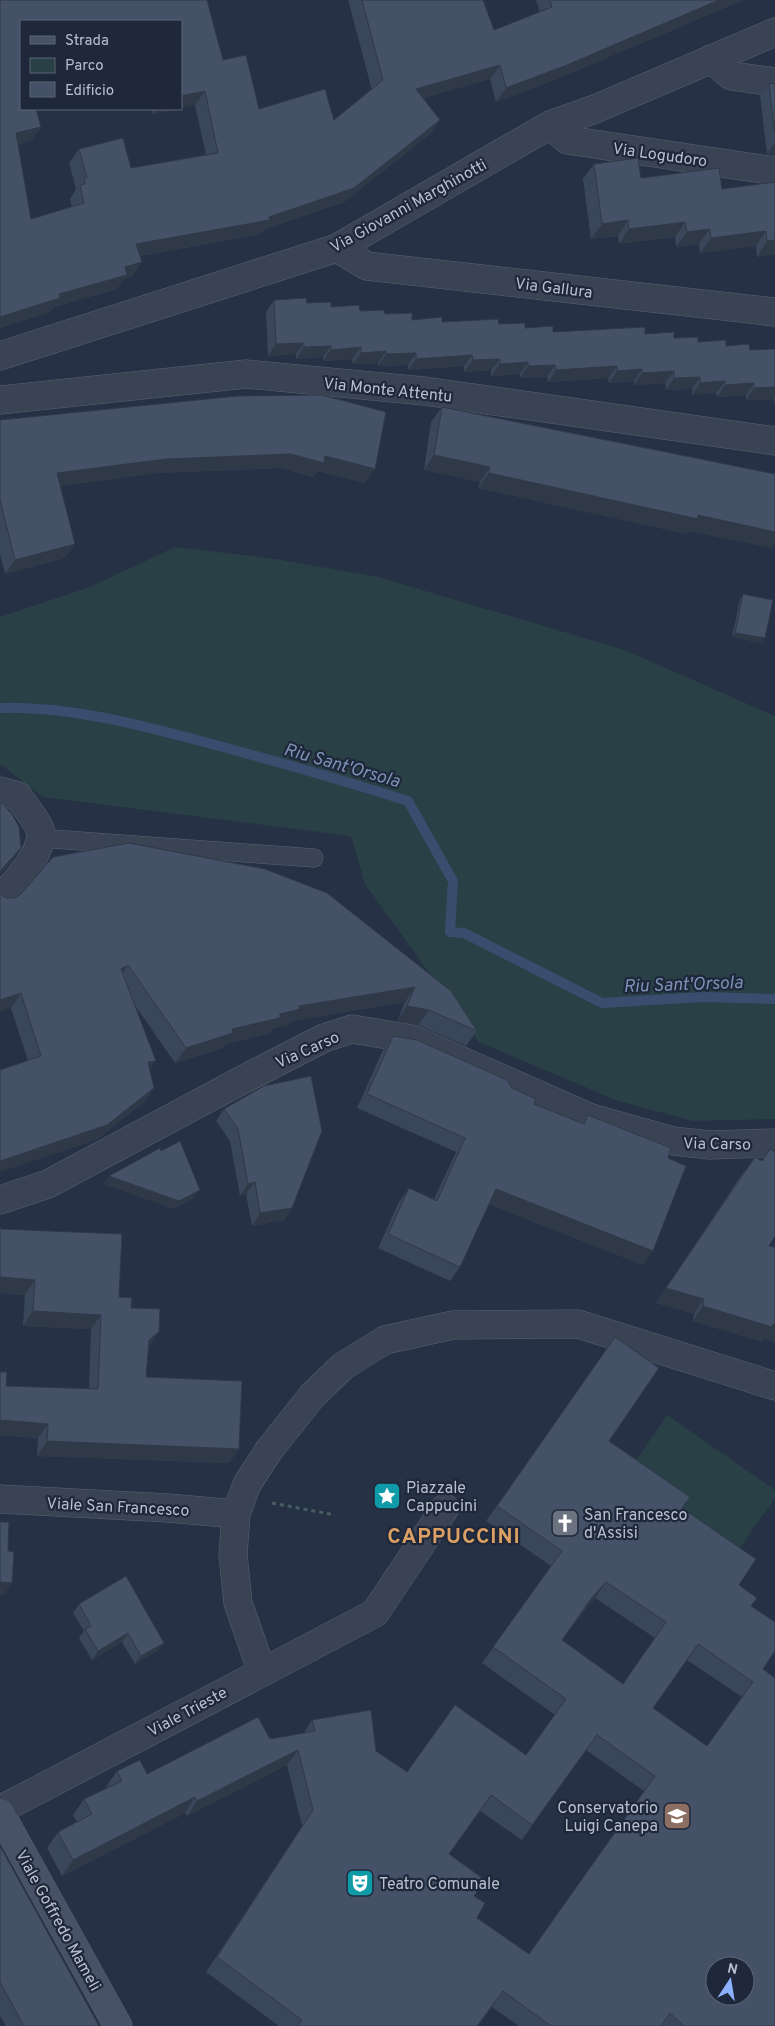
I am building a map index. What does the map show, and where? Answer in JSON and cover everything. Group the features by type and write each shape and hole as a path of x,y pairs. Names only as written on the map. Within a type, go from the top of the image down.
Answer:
{"main road":[{"name":"Viale Goffredo Mameli","path":"0,1812 118,2026"}],"street":[{"name":"Via Giovanni Marghinotti","path":"0,356 337,248 550,125 595,110 775,32"},
{"path":"711,59 731,76 775,82"},
{"name":"Via Logudoro","path":"550,125 567,140 775,171"},
{"name":"Via Gallura","path":"337,248 367,266 775,312"},
{"name":"Via Monte Attentu","path":"0,400 246,374 424,392 775,442"},
{"path":"0,791 18,796 40,830 38,849 14,885 0,898"},
{"name":"Via Carso","path":"0,1200 48,1184 252,1074 324,1038 352,1029 412,1038 591,1118 673,1141 710,1145 775,1143"},
{"path":"262,1672 238,1603 232,1555 236,1514 247,1484 269,1450 312,1396 343,1366 385,1340 452,1325 578,1324 775,1386"},
{"name":"Viale San Francesco","path":"0,1499 168,1508 236,1514"},
{"name":"Viale Trieste","path":"0,1812 375,1613 445,1508"}],"lane":[{"path":"39,838 314,858"}],"path":[{"path":"266,1502 335,1515"}],"green space":[{"path":"175,547 276,559 378,577 625,650 775,716 775,1119 693,1121 618,1101 479,1042 365,884 351,836 43,797 0,764 0,617 90,587"},
{"path":"667,1415 775,1490 775,1498 739,1549 628,1472"}],"building":[{"path":"0,0 207,0 223,60 246,55 259,109 325,89 334,120 383,80 362,0 483,0 494,30 552,7 550,0 719,0 567,65 506,88 500,65 416,89 440,120 354,188 269,217 270,220 136,244 142,262 125,267 127,275 59,294 60,298 0,317","holes":["20,20 182,20 182,96 205,91 218,153 131,168 123,138 79,149 87,177 84,178 85,184 80,185 84,203 31,219 16,133 41,127 36,110 20,110"]},
{"path":"769,83 775,84 775,134"},
{"path":"638,158 641,178 719,168 722,189 775,182 775,240 767,241 766,231 711,238 710,229 687,232 685,222 629,229 628,220 602,224 594,164"},
{"path":"306,298 307,303 331,302 331,307 359,305 360,311 384,310 385,314 412,313 412,320 442,317 442,322 498,319 499,324 525,323 525,328 553,326 553,332 645,327 645,334 674,332 674,338 698,337 698,342 726,340 726,346 749,344 750,350 775,349 775,387 754,388 754,383 725,385 725,381 700,383 700,377 674,378 674,371 642,373 642,369 617,371 617,366 556,370 555,365 528,366 528,362 500,364 500,359 473,360 472,355 416,359 416,353 386,354 386,351 361,353 361,347 331,350 331,346 304,347 304,343 276,344 274,300"},
{"path":"322,395 386,412 375,469 325,456 324,463 291,454 166,459 57,473 75,544 15,560 0,500 0,420 237,396"},
{"path":"442,407 775,474 775,532 698,515 698,519 489,473 490,467 434,455"},
{"path":"743,594 773,600 765,638 735,633"},
{"path":"0,803 12,814 19,827 21,848 0,871"},
{"path":"129,843 265,869 327,893 451,991 477,1031 429,1010 407,1006 415,987 299,1006 300,1009 280,1014 280,1018 232,1029 233,1033 186,1048 128,965 121,969 156,1061 148,1062 154,1088 107,1125 0,1161 0,1070 41,1056 21,993 0,1000 0,894 6,898 14,898 21,894 53,857"},
{"path":"393,1036 417,1040 507,1080 512,1088 536,1099 534,1104 584,1124 588,1115 671,1148 668,1158 686,1166 653,1251 496,1189 460,1267 388,1234 409,1188 437,1201 465,1138 367,1094"},
{"path":"311,1076 322,1131 292,1208 260,1213 255,1182 248,1184 238,1129 224,1109 264,1086"},
{"path":"180,1141 200,1190 179,1201 109,1176 160,1148 161,1151"},
{"path":"770,1149 775,1152 775,1236 769,1246 775,1247 775,1325 773,1324 772,1327 703,1306 704,1299 666,1288 755,1157 762,1161"},
{"path":"0,1227 1,1229 122,1234 119,1297 132,1298 131,1308 160,1309 159,1332 149,1340 146,1377 242,1381 239,1449 47,1441 48,1424 0,1420 0,1372 7,1372 6,1386 98,1389 101,1315 33,1311 35,1280 0,1277"},
{"path":"615,1337 659,1368 609,1441 690,1497 682,1508 756,1559 739,1585 757,1598 751,1606 775,1622 775,1651 763,1669 775,1678 775,2026 684,2026 670,2013 661,2026 551,2026 503,1991 477,2026 298,2026 302,2020 217,1957 313,1810 298,1750 197,1801 195,1797 73,1860 58,1832 92,1814 84,1799 122,1781 117,1771 140,1760 147,1774 258,1717 270,1739 315,1731 312,1720 371,1710 376,1751 407,1772 455,1705 526,1755 566,1699 493,1647 562,1551 497,1506","holes":["606,1582 666,1622 623,1684 562,1640 590,1600","698,1644 753,1682 707,1746 653,1708","597,1735 655,1776 529,1954 477,1918 485,1903 474,1896 485,1880 449,1854 491,1795 532,1825"]},
{"path":"0,1522 9,1522 8,1551 14,1552 12,1583 0,1582"},
{"path":"126,1576 164,1643 141,1656 128,1633 98,1651 85,1629 91,1626 79,1604"},
{"path":"0,1846 99,2026 24,2026 0,1982"}],"waterway":[{"name":"Riu Sant'Orsola","path":"0,708 53,710 131,723 283,764 408,801 453,881 450,932 464,933 602,1003 704,997 775,999"}],"place":[{"name":"Piazzale Cappucini","path":"387,1496"},
{"name":"San Francesco d'Assisi","path":"565,1523"},
{"name":"Conservatorio Luigi Canepa","path":"677,1816"},
{"name":"Teatro Comunale","path":"360,1883"}],"district":[{"name":"CAPPUCCINI","path":"454,1536"}]}
